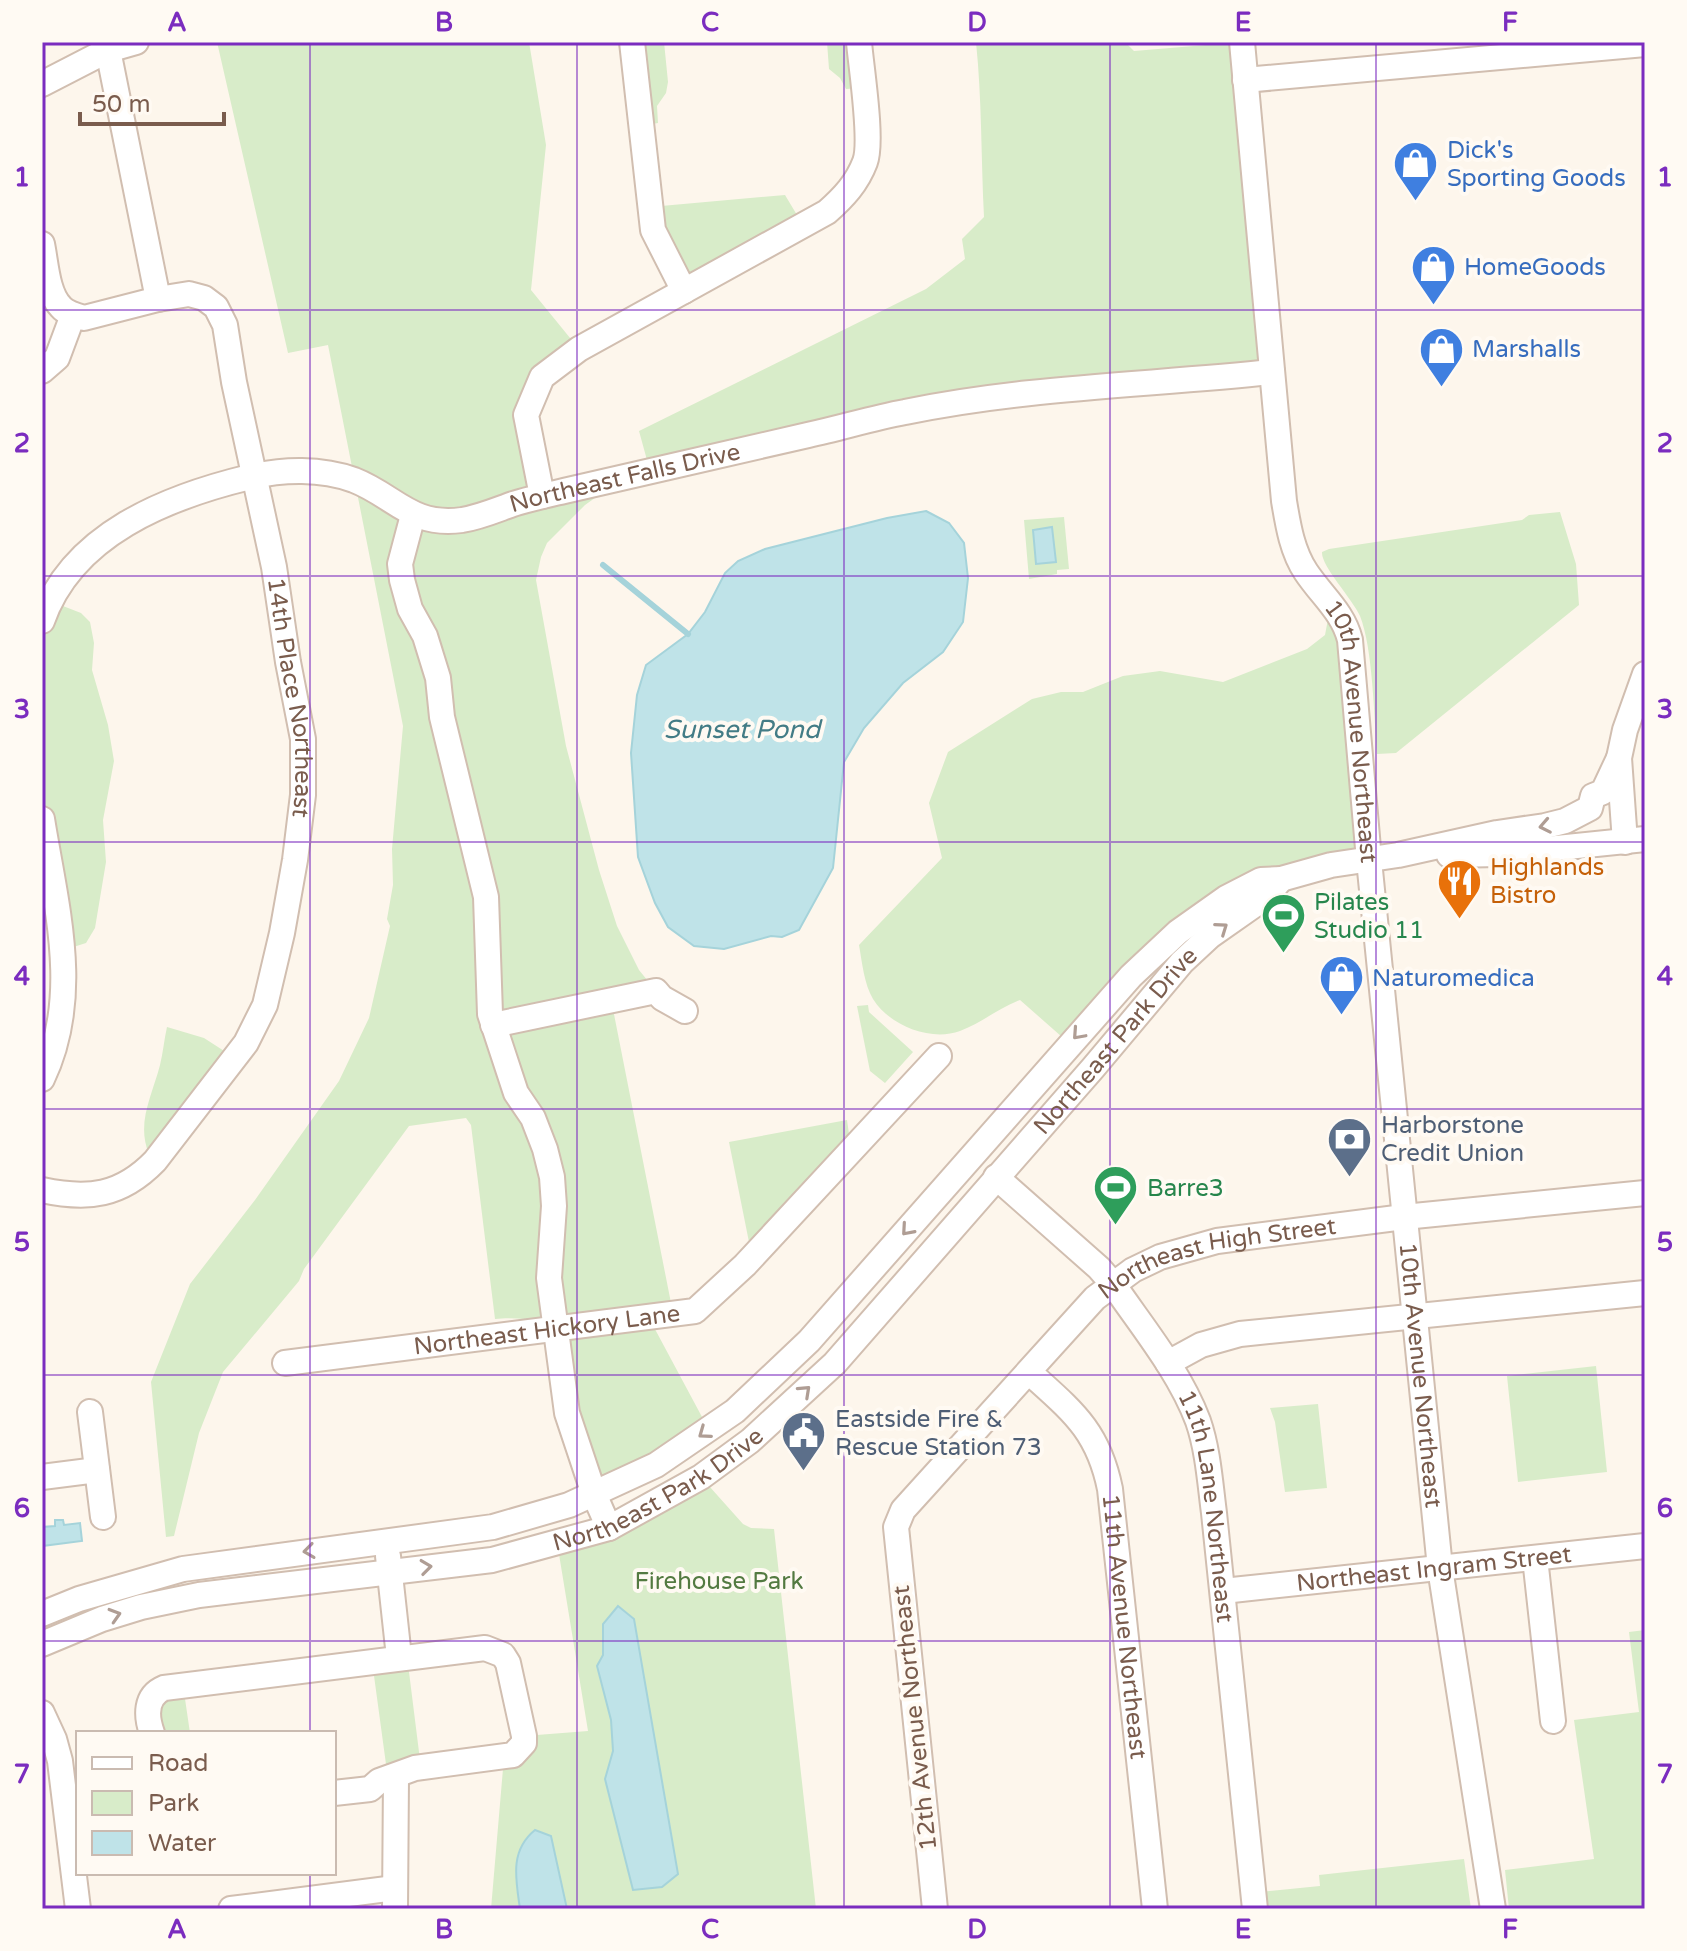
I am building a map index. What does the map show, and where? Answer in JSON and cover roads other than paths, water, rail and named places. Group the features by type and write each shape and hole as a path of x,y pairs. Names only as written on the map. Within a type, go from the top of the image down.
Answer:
{"street":[{"path":"42,84 108,50 136,42"},
{"path":"632,42 653,230 684,291"},
{"path":"542,496 526,415 542,377 579,349 827,212 850,192 867,159 859,42"},
{"name":"10th Avenue Northeast","path":"1242,42 1284,501 1291,537 1305,571 1340,614 1350,640 1440,1568 1493,1909"},
{"path":"1245,80 1457,52 1645,44"},
{"path":"108,50 158,299"},
{"path":"42,244 52,291 61,308 73,315 57,358 42,371"},
{"name":"14th Place Northeast","path":"42,1190 72,1197 114,1191 140,1177 246,1043 265,1005 282,933 303,795 303,739 274,567 253,476 225,325 216,307 204,298 189,294 84,318 73,315"},
{"name":"Northeast Falls Drive","path":"42,621 50,601 71,570 105,537 153,510 200,491 253,476 294,471 354,480 413,515 441,521 463,520 542,496 959,401 1272,372"},
{"path":"413,515 400,564 402,580 410,609 425,636 438,678 442,717 486,897 488,985 493,1025 516,1093 533,1118 552,1177 554,1206 549,1278 567,1413 594,1494 609,1528"},
{"path":"1638,837 1621,811 1619,758 1625,730 1645,674"},
{"name":"Northeast Park Drive","path":"42,1614 105,1590 183,1569 493,1527 569,1505 679,1452 746,1401 828,1320 1131,976 1178,932 1226,898 1261,880 1281,879 1331,865 1545,826 1577,816 1590,808 1593,796 1603,792 1619,758"},
{"path":"42,819 64,950 65,989 62,1023 54,1055 42,1079"},
{"name":"Northeast Park Drive","path":"1398,855 1499,854 1638,837"},
{"name":"Northeast Park Drive","path":"42,1644 102,1619 199,1595 492,1560 609,1528 701,1477 750,1441 835,1363 1182,962 1210,936 1267,896 1281,879"},
{"path":"493,1025 656,991 685,1011"},
{"name":"Northeast Hickory Lane","path":"285,1363 695,1311 745,1265 939,1056"},
{"name":"11th Lane Northeast","path":"996,1177 1099,1268 1168,1363 1187,1395 1207,1454 1255,1909"},
{"name":"Northeast High Street","path":"896,1527 903,1510 1095,1298 1160,1257 1217,1241 1404,1217 1645,1193"},
{"path":"1168,1363 1218,1338 1645,1293"},
{"name":"11th Avenue Northeast","path":"1029,1372 1084,1424 1105,1463 1155,1909"},
{"path":"90,1412 103,1517"},
{"path":"42,1477 97,1470"},
{"name":"12th Avenue Northeast","path":"896,1527 935,1909"},
{"path":"387,1541 399,1657"},
{"name":"Northeast Ingram Street","path":"1223,1591 1645,1546"},
{"path":"1535,1558 1553,1721"},
{"path":"151,1731 150,1701 155,1692 164,1688 485,1648 503,1655 508,1663 524,1736 524,1743 513,1755 415,1768 370,1789 336,1793"},
{"path":"42,1713 54,1739 73,1820 76,1873"},
{"path":"336,1778 368,1774 387,1779"},
{"path":"231,1909 395,1899 387,1779"},
{"path":"76,1875 78,1909"}],"water":[{"name":"Sunset Pond","path":"926,511 949,523 964,543 968,578 963,622 943,652 903,683 864,728 844,762 833,868 799,930 782,937 771,936 724,949 694,946 668,927 655,903 638,857 631,753 637,695 646,665 688,634 705,612 725,573 738,561 765,549"},
{"path":"1052,527 1056,562 1036,564 1033,530"},
{"path":"55,1520 63,1520 64,1525 80,1523 82,1541 42,1546 42,1527 55,1526"},
{"path":"618,1606 634,1619 678,1874 662,1887 633,1890 605,1779 613,1751 611,1720 597,1666 603,1655 603,1624"},
{"path":"535,1830 551,1836 567,1909 520,1909 516,1866 521,1847"}],"waterway":[{"path":"603,565 688,634"}],"place":[{"name":"Dick's Sporting Goods","path":"1416,203"},
{"name":"HomeGoods","path":"1433,306"},
{"name":"Marshalls","path":"1441,388"},
{"name":"Highlands Bistro","path":"1459,920"},
{"name":"Pilates Studio 11","path":"1283,955"},
{"name":"Naturomedica","path":"1341,1017"},
{"name":"Harborstone Credit Union","path":"1350,1178"},
{"name":"Barre3","path":"1116,1227"},
{"name":"Eastside Fire & Rescue Station 73","path":"804,1472"}],"park label":[{"name":"Firehouse Park","path":"719,1581"}]}
